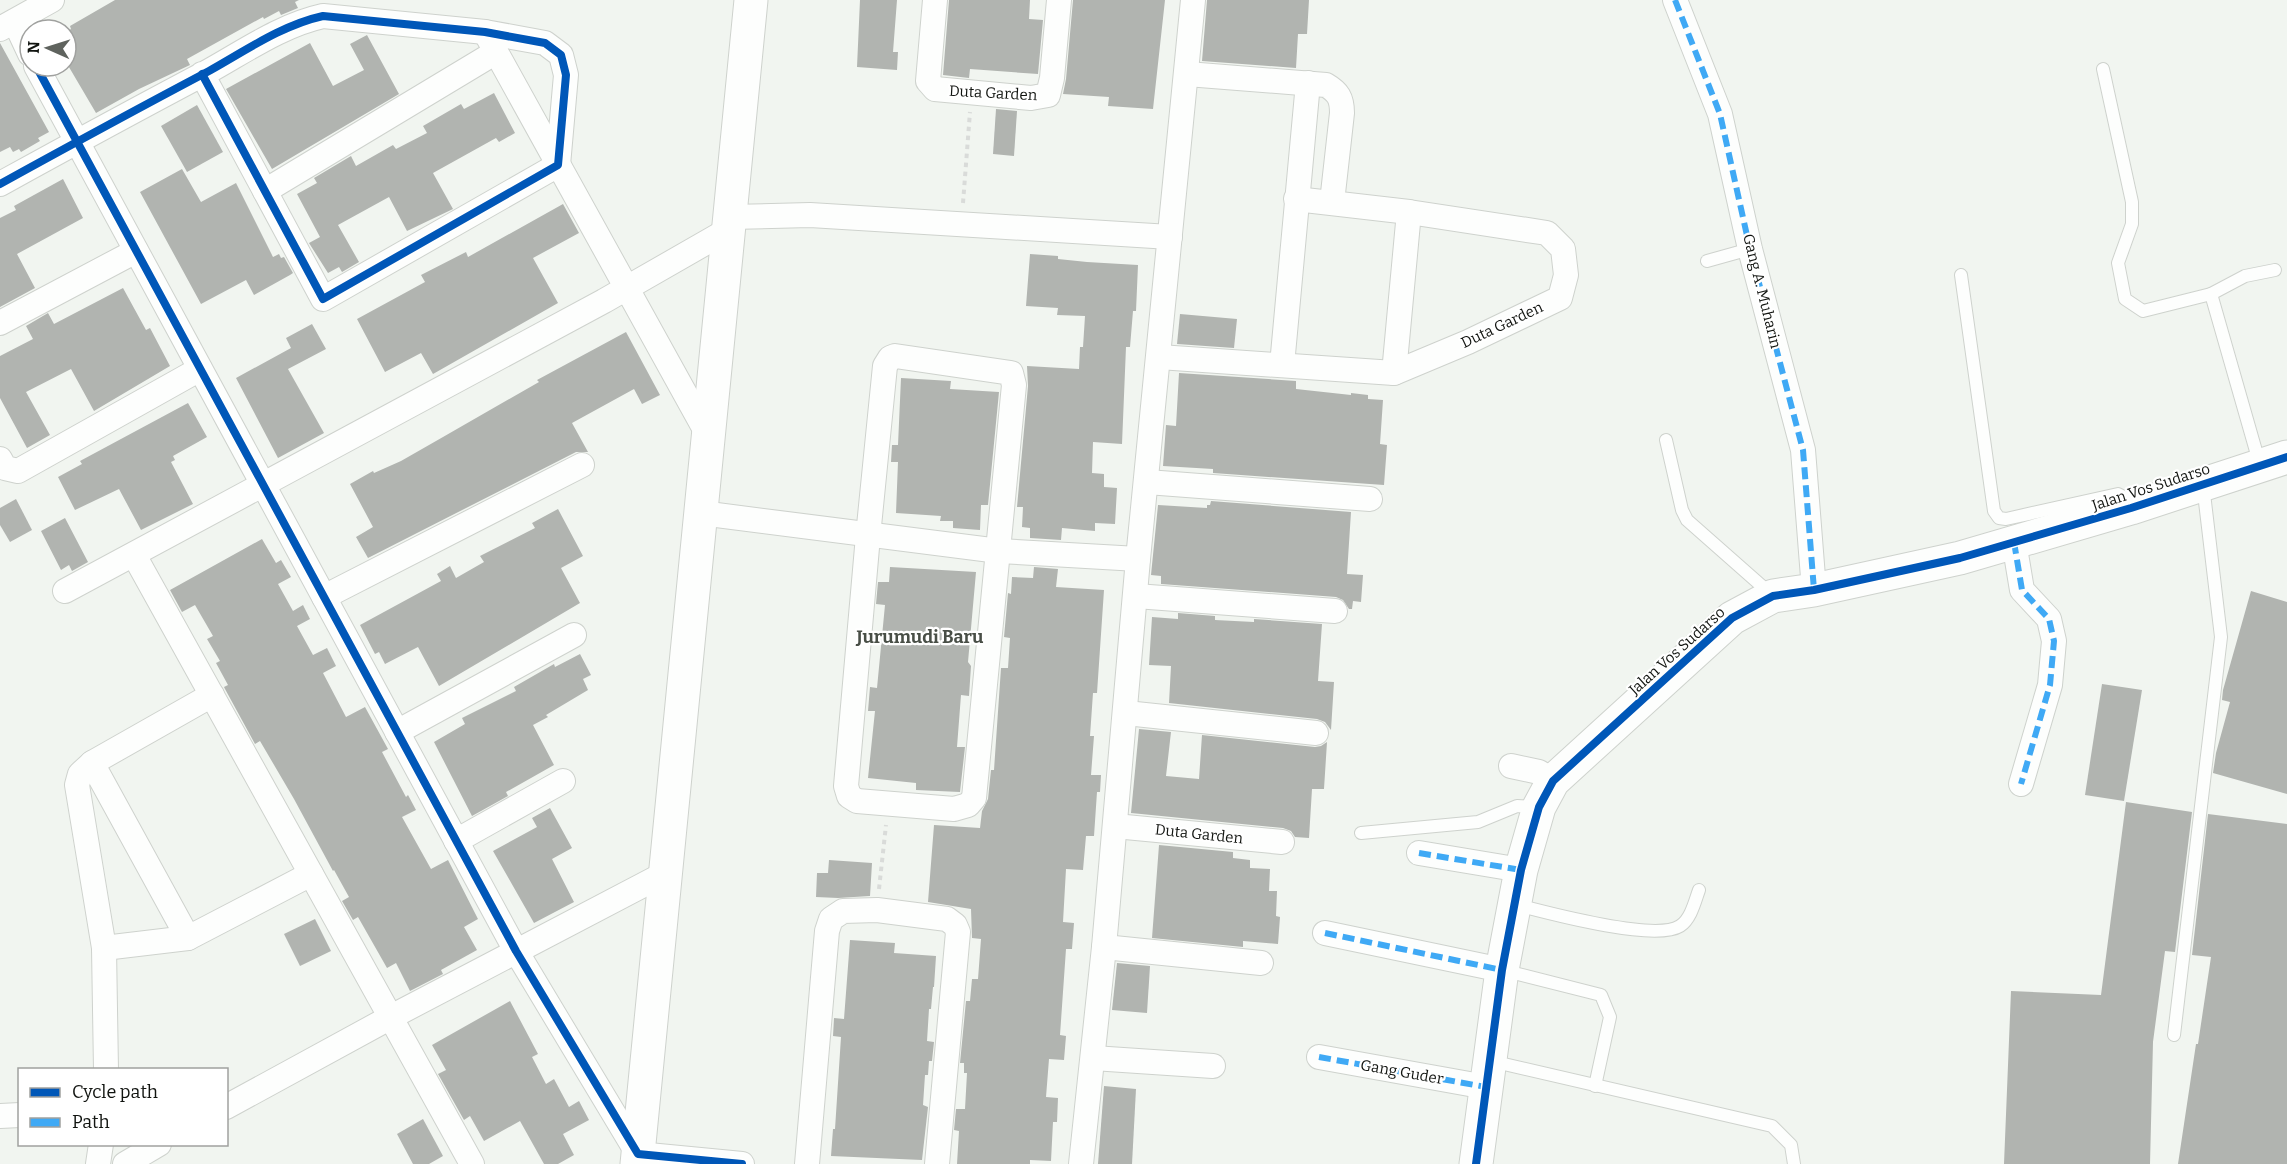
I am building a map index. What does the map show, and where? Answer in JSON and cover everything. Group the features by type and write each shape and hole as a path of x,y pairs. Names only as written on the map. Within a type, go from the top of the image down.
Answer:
{"street":[{"path":"18,39 7,26 52,0"},
{"path":"638,1159 752,0"},
{"name":"Duta Garden","path":"935,0 928,81 931,86 935,89 1031,98 1048,95 1052,78 1059,0"},
{"path":"1081,1164 1104,946 1138,560 1193,0"},
{"name":"Gang A. Muharin","path":"1675,0 1720,114 1750,249 1803,450 1814,590"},
{"path":"0,184 302,21 323,16 491,42 545,43 561,55 566,75 558,165"},
{"path":"491,42 708,435"},
{"path":"265,191 491,42"},
{"path":"202,74 323,299 558,165"},
{"path":"1187,74 1326,84 1336,91 1342,100 1332,202"},
{"path":"42,78 516,951 638,1159"},
{"path":"1282,365 1308,83"},
{"name":"Duta Garden","path":"1159,357 1394,373 1468,342 1560,298 1566,275 1563,249 1547,233 1409,212 1296,199"},
{"path":"1394,373 1409,212"},
{"path":"65,591 627,288 729,224 810,215 1170,237"},
{"path":"0,323 136,251"},
{"path":"895,356 1011,373 1014,385 999,551 974,798 968,805 954,809 857,801 849,796 846,786 868,536 885,366 890,358 895,356"},
{"path":"0,459 5,468 18,471 200,369"},
{"name":"Jalan Vos Sudarso","path":"1546,794 1732,618 1773,596 1814,590 1960,558 2132,508 2274,461"},
{"path":"324,597 582,465"},
{"path":"1147,482 1370,499"},
{"path":"701,513 999,551 1138,560"},
{"path":"2014,542 2022,590 2049,619 2054,641 2050,685 2022,784"},
{"path":"134,555 472,1164"},
{"path":"1136,596 1335,612"},
{"path":"398,732 574,634"},
{"path":"106,1068 104,948 77,785 80,774 92,763 212,695"},
{"path":"1126,713 1316,733"},
{"path":"92,763 188,938"},
{"path":"1476,1164 1502,970 1514,905 1521,870 1546,794 1539,772 1511,766"},
{"path":"456,841 563,781"},
{"name":"Duta Garden","path":"1115,826 1282,842"},
{"path":"1419,853 1521,870"},
{"path":"231,1102 666,873"},
{"path":"104,948 188,938 311,874"},
{"path":"807,1164 827,931 831,919 843,911 877,910 947,919 955,925 958,932 937,1164"},
{"path":"1324,933 1502,970"},
{"path":"1104,946 1261,963"},
{"name":"Gang Guder","path":"1319,1057 1488,1074"},
{"path":"1093,1058 1213,1066"},
{"path":"0,1116 18,1115"},
{"path":"98,1164 101,1146"},
{"path":"125,1164 156,1146"},
{"path":"638,1159 742,1164"}],"lane":[{"path":"2103,69 2132,202 2132,224 2118,263 2125,299 2143,311 2211,294 2245,276 2275,270"},
{"path":"1707,261 1750,249"},
{"path":"1961,275 1994,511 1999,518 2006,519 2118,494 2124,497 2132,508"},
{"path":"2211,294 2274,461"},
{"path":"1666,440 1682,510 1687,520 1773,596"},
{"path":"2174,1035 2221,637 2203,485"},
{"path":"1361,833 1478,822 1546,794"},
{"path":"1514,905 1640,931 1668,931 1682,926 1691,912 1699,890"},
{"path":"1502,970 1601,995 1610,1017 1595,1086"},
{"path":"1488,1074 1595,1086 1772,1125 1791,1145 1794,1164"}],"path":[{"path":"962,225 968,135"},
{"path":"877,910 888,804"}],"building":[{"path":"115,0 299,0 295,2 298,8 281,15 279,11 264,19 263,17 187,59 190,65 139,89 96,113 75,78 78,78 78,21"},
{"path":"860,0 897,0 893,52 898,52 897,70 857,67"},
{"path":"949,0 1030,0 1029,19 1043,20 1038,74 970,69 969,78 943,75"},
{"path":"1073,0 1165,0 1153,109 1108,106 1109,97 1063,94"},
{"path":"1207,0 1309,0 1307,34 1298,34 1296,68 1202,61"},
{"path":"367,35 399,94 272,169 226,89 310,43 333,86 364,70 350,44"},
{"path":"0,43 49,132 38,138 40,141 21,152 19,149 13,152 10,147 0,152"},
{"path":"494,93 515,133 499,142 496,138 433,173 453,209 407,231 389,197 338,225 359,262 342,272 339,267 328,273 309,243 320,237 297,194 317,183 314,178 351,156 356,166 393,145 396,149 427,133 423,126 461,104 464,109"},
{"path":"197,105 223,152 187,172 161,126"},
{"path":"996,109 1017,111 1014,156 993,154"},
{"path":"182,169 201,202 236,183 273,257 279,254 281,258 284,257 293,273 254,295 246,280 201,304 140,192"},
{"path":"63,179 83,218 17,254 35,288 0,307 0,218 16,210 14,206"},
{"path":"563,204 579,233 533,258 558,303 433,374 421,353 385,372 357,319 425,282 421,275 466,252 468,257"},
{"path":"1030,254 1058,256 1058,259 1087,262 1138,265 1136,311 1133,311 1130,347 1126,347 1122,444 1093,442 1092,473 1104,474 1104,487 1117,488 1115,524 1095,523 1095,531 1062,528 1061,540 1030,538 1030,528 1022,527 1023,507 1017,507 1028,386 1027,366 1079,369 1085,316 1057,315 1058,308 1026,306"},
{"path":"123,288 146,330 150,328 170,366 94,411 71,369 26,392 50,435 27,448 0,398 0,356 33,339 26,326 48,313 54,324"},
{"path":"1180,314 1237,319 1234,348 1177,344"},
{"path":"312,324 326,349 288,369 324,433 278,458 236,378 291,348 286,338"},
{"path":"626,332 660,395 642,404 634,389 572,423 588,452 576,452 368,558 356,537 373,527 350,484 373,471 374,473 401,461 539,382 537,380"},
{"path":"1179,373 1296,381 1296,389 1368,395 1368,399 1383,400 1380,444 1387,445 1384,485 1213,473 1213,469 1163,466 1166,425 1176,426"},
{"path":"901,378 951,381 950,389 999,392 988,505 981,505 980,530 953,528 953,521 940,521 941,516 896,513 898,462 891,462 892,445 898,445"},
{"path":"188,403 207,437 173,456 175,460 171,462 193,504 141,530 119,489 75,510 58,477 82,464 80,461"},
{"path":"16,499 32,530 10,542 0,525 0,508"},
{"path":"1211,501 1351,512 1347,574 1363,575 1361,602 1353,601 1352,609 1349,609 1343,600 1336,597 1161,584 1161,576 1151,575 1158,505 1207,508"},
{"path":"558,509 583,556 561,568 580,603 439,686 418,647 385,664 379,652 375,654 360,625 441,581 437,574 450,566 456,578 484,562 480,556 535,528 532,523"},
{"path":"65,518 88,562 72,571 69,565 61,570 41,531"},
{"path":"262,539 276,563 281,560 291,577 278,584 293,611 303,605 310,619 297,626 313,655 327,648 336,666 323,673 346,717 365,707 388,749 382,752 406,797 408,795 416,810 402,817 431,869 448,860 478,919 464,927 477,950 441,970 443,974 410,991 396,963 387,968 358,917 353,920 342,901 349,897 260,741 255,744 224,687 228,685 216,663 220,661 207,639 213,636 195,605 182,612 170,590"},
{"path":"890,567 976,572 968,662 971,666 969,696 961,695 957,747 965,747 960,792 916,790 916,783 868,778 875,711 868,711 870,687 877,688 885,605 876,604 878,582 889,582"},
{"path":"1034,567 1058,569 1056,587 1104,590 1097,693 1093,693 1090,736 1094,736 1091,775 1101,775 1100,792 1097,792 1094,836 1086,836 1083,870 1066,869 1063,922 1074,923 1072,949 1066,949 1060,1035 1066,1036 1064,1060 1049,1059 1046,1097 1058,1098 1057,1122 1053,1122 1051,1161 1030,1160 1030,1164 957,1164 959,1131 954,1130 956,1109 965,1109 967,1073 964,1073 964,1063 960,1063 966,1001 970,1001 972,979 978,979 981,939 972,938 971,909 928,902 934,825 980,828 982,811 988,799 991,770 994,770 1001,668 1008,668 1010,638 1004,637 1008,593 1011,594 1012,577 1033,578"},
{"path":"2251,591 2287,602 2287,794 2213,773 2230,702 2222,700 2223,690"},
{"path":"1178,613 1215,616 1215,620 1254,622 1254,619 1322,624 1318,681 1334,682 1331,730 1325,722 1317,719 1169,703 1171,666 1149,665 1152,617 1178,619"},
{"path":"580,654 591,675 583,679 588,690 533,725 554,765 506,792 508,796 472,816 434,742 465,724 462,718 516,691 514,687 554,664 555,667"},
{"path":"2102,684 2142,690 2124,801 2085,795"},
{"path":"1139,729 1171,732 1166,776 1199,779 1202,735 1315,747 1327,742 1324,789 1312,789 1309,838 1295,837 1291,831 1283,828 1131,813"},
{"path":"2126,802 2192,812 2175,952 2165,951 2153,1042 2150,1164 2004,1164 2011,991 2101,995"},
{"path":"550,808 572,848 552,859 574,902 534,923 493,851 537,827 532,818"},
{"path":"2208,814 2287,824 2287,1164 2178,1164 2211,957 2192,955"},
{"path":"1159,845 1233,852 1233,858 1250,860 1250,868 1270,869 1269,891 1277,891 1276,916 1280,917 1278,944 1243,941 1243,947 1152,938"},
{"path":"829,860 872,863 870,896 816,897 817,873 828,873"},
{"path":"315,919 331,951 300,966 284,934"},
{"path":"850,940 895,943 894,953 936,956 927,1041 934,1042 932,1061 929,1061 928,1075 925,1075 923,1105 928,1107 922,1160 831,1156 841,1037 833,1036 834,1018 844,1019"},
{"path":"1117,963 1150,966 1147,1013 1112,1010"},
{"path":"510,1001 538,1054 532,1057 546,1084 554,1079 569,1107 579,1101 589,1120 563,1134 574,1155 558,1164 544,1164 520,1121 484,1141 470,1116 464,1120 438,1074 446,1070 432,1045"},
{"path":"1104,1086 1136,1089 1132,1164 1098,1164"},
{"path":"423,1119 443,1156 429,1164 413,1164 397,1134"}],"marked path":[{"path":"1675,0 1720,114 1750,249 1803,450 1814,590"},
{"path":"2014,542 2022,590 2049,619 2054,641 2050,685 2021,784"},
{"path":"1419,853 1521,870"},
{"path":"1325,933 1502,970"},
{"path":"1319,1057 1486,1087"}],"cycle path":[{"path":"0,184 264,39 323,16 485,32 545,43 561,55 566,75 558,165 323,299 202,74"},
{"path":"43,78 516,951 638,1154 742,1164"},
{"path":"1476,1164 1502,970 1521,870 1539,807 1553,781 1732,618 1773,596 1814,590 1960,558 2131,508 2287,457"}],"district":[{"name":"Jurumudi Baru","path":"920,637"}]}
